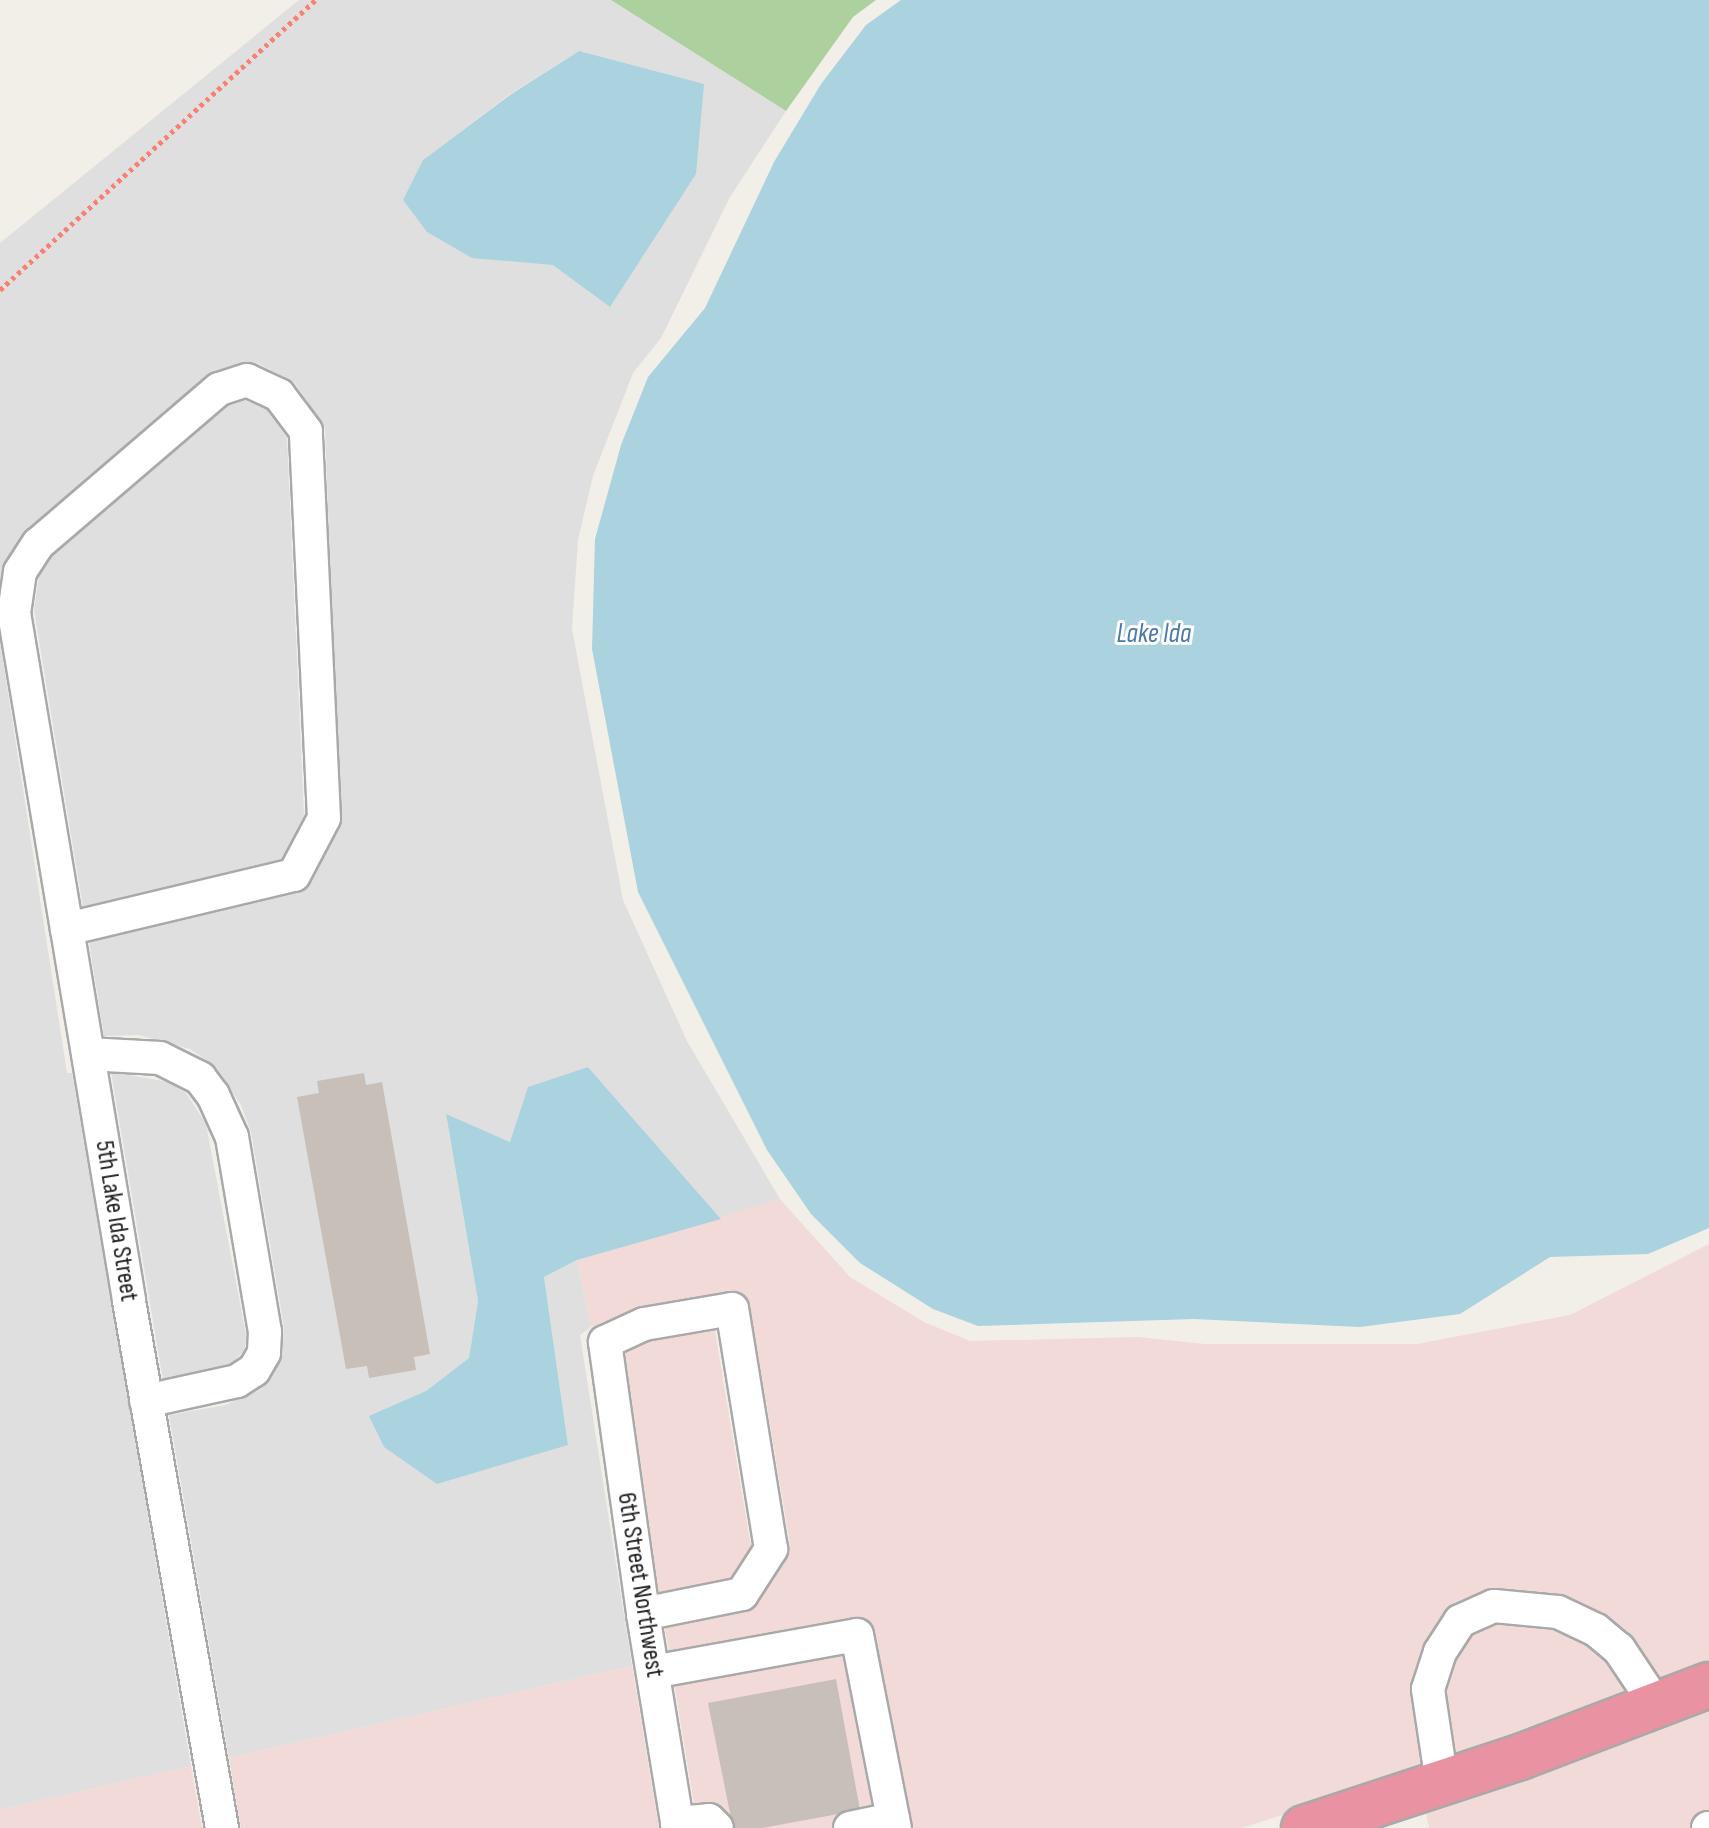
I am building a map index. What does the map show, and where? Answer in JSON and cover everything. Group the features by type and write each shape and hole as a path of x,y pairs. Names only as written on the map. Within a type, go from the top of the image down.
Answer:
{"highway":[{"path":"1304,1828 1442,1783 1709,1685"}],"street":[{"name":"5th Lake Ida Street","path":"67,929 294,875 324,818 306,431 293,409 279,395 247,380 219,389 38,544 20,572 14,613 146,1401 222,1828"},
{"path":"88,1054 160,1058 200,1078 213,1095 232,1137 265,1332 264,1353 254,1370 237,1381 146,1401"},
{"name":"6th Street Northwest","path":"643,1614 742,1594 771,1549 732,1309 644,1324 605,1342 643,1614 678,1826"},
{"path":"1442,1783 1428,1689 1440,1652 1460,1621 1494,1606 1558,1612 1596,1630 1619,1649 1657,1706"},
{"path":"653,1672 857,1635 894,1824 850,1828"},
{"path":"678,1826 709,1820 717,1828"}],"path":[{"path":"0,290 315,0"}],"shaded area":[{"path":"299,0 611,0 786,111 730,197 661,338 633,373 593,476 578,540 572,629 623,900 687,1041 780,1199 721,1219 588,1067 510,1142 446,1115 478,1301 469,1358 426,1391 370,1417 568,1445 544,1277 577,1260 591,1327 580,1335 632,1666 229,1758 169,1415 226,1405 263,1385 280,1360 284,1327 251,1132 241,1105 216,1067 190,1049 139,1035 104,1036 89,942 297,893 311,881 340,824 325,428 294,382 257,363 208,376 26,531 4,564 0,585 0,243","holes":["579,51 609,306 423,160 509,95"]},
{"path":"244,400 267,410 287,438 304,815 282,859 83,907 34,610 39,576 52,555 227,405"},
{"path":"0,641 67,1073 72,1073 191,1766 0,1810"},
{"path":"111,1072 169,1082 186,1093 206,1124 246,1335 245,1349 230,1366 163,1380"},
{"path":"780,1199 850,1277 924,1322 970,1341 1138,1337 1205,1344 1417,1344 1570,1315 1709,1244 1709,1666 1515,1740 1242,1828 698,1828 665,1628 744,1612 758,1602 790,1544 750,1305 730,1292 643,1306 591,1327 577,1260"},
{"path":"715,1331 751,1547 731,1578 659,1593 625,1352 648,1341"},
{"path":"632,1666 659,1828 241,1828 229,1758"},
{"path":"1709,1705 1709,1828 1429,1828 1425,1808"},
{"path":"191,1766 202,1828 0,1828 0,1810"}],"green space":[{"path":"611,0 876,0 853,17 786,111"}],"water":[{"name":"Lake Ida","path":"901,0 1709,0 1709,1228 1648,1254 1550,1257 1460,1314 1360,1327 1194,1319 978,1326 933,1309 860,1263 811,1214 767,1150 638,892 592,649 595,539 621,445 648,377 705,308 774,162 821,84 866,25"},
{"path":"579,51 704,84 696,174 610,307 553,265 472,258 427,232 403,200 423,160 510,95"},
{"path":"588,1067 721,1219 577,1260 544,1277 568,1445 437,1484 384,1447 369,1416 426,1391 469,1358 478,1301 446,1114 510,1142 528,1087"}],"building":[{"path":"364,1073 366,1085 382,1082 430,1354 414,1357 416,1370 369,1378 367,1366 346,1369 297,1097 319,1093 317,1081"},
{"path":"836,1679 860,1810 762,1828 733,1828 708,1703"}]}
